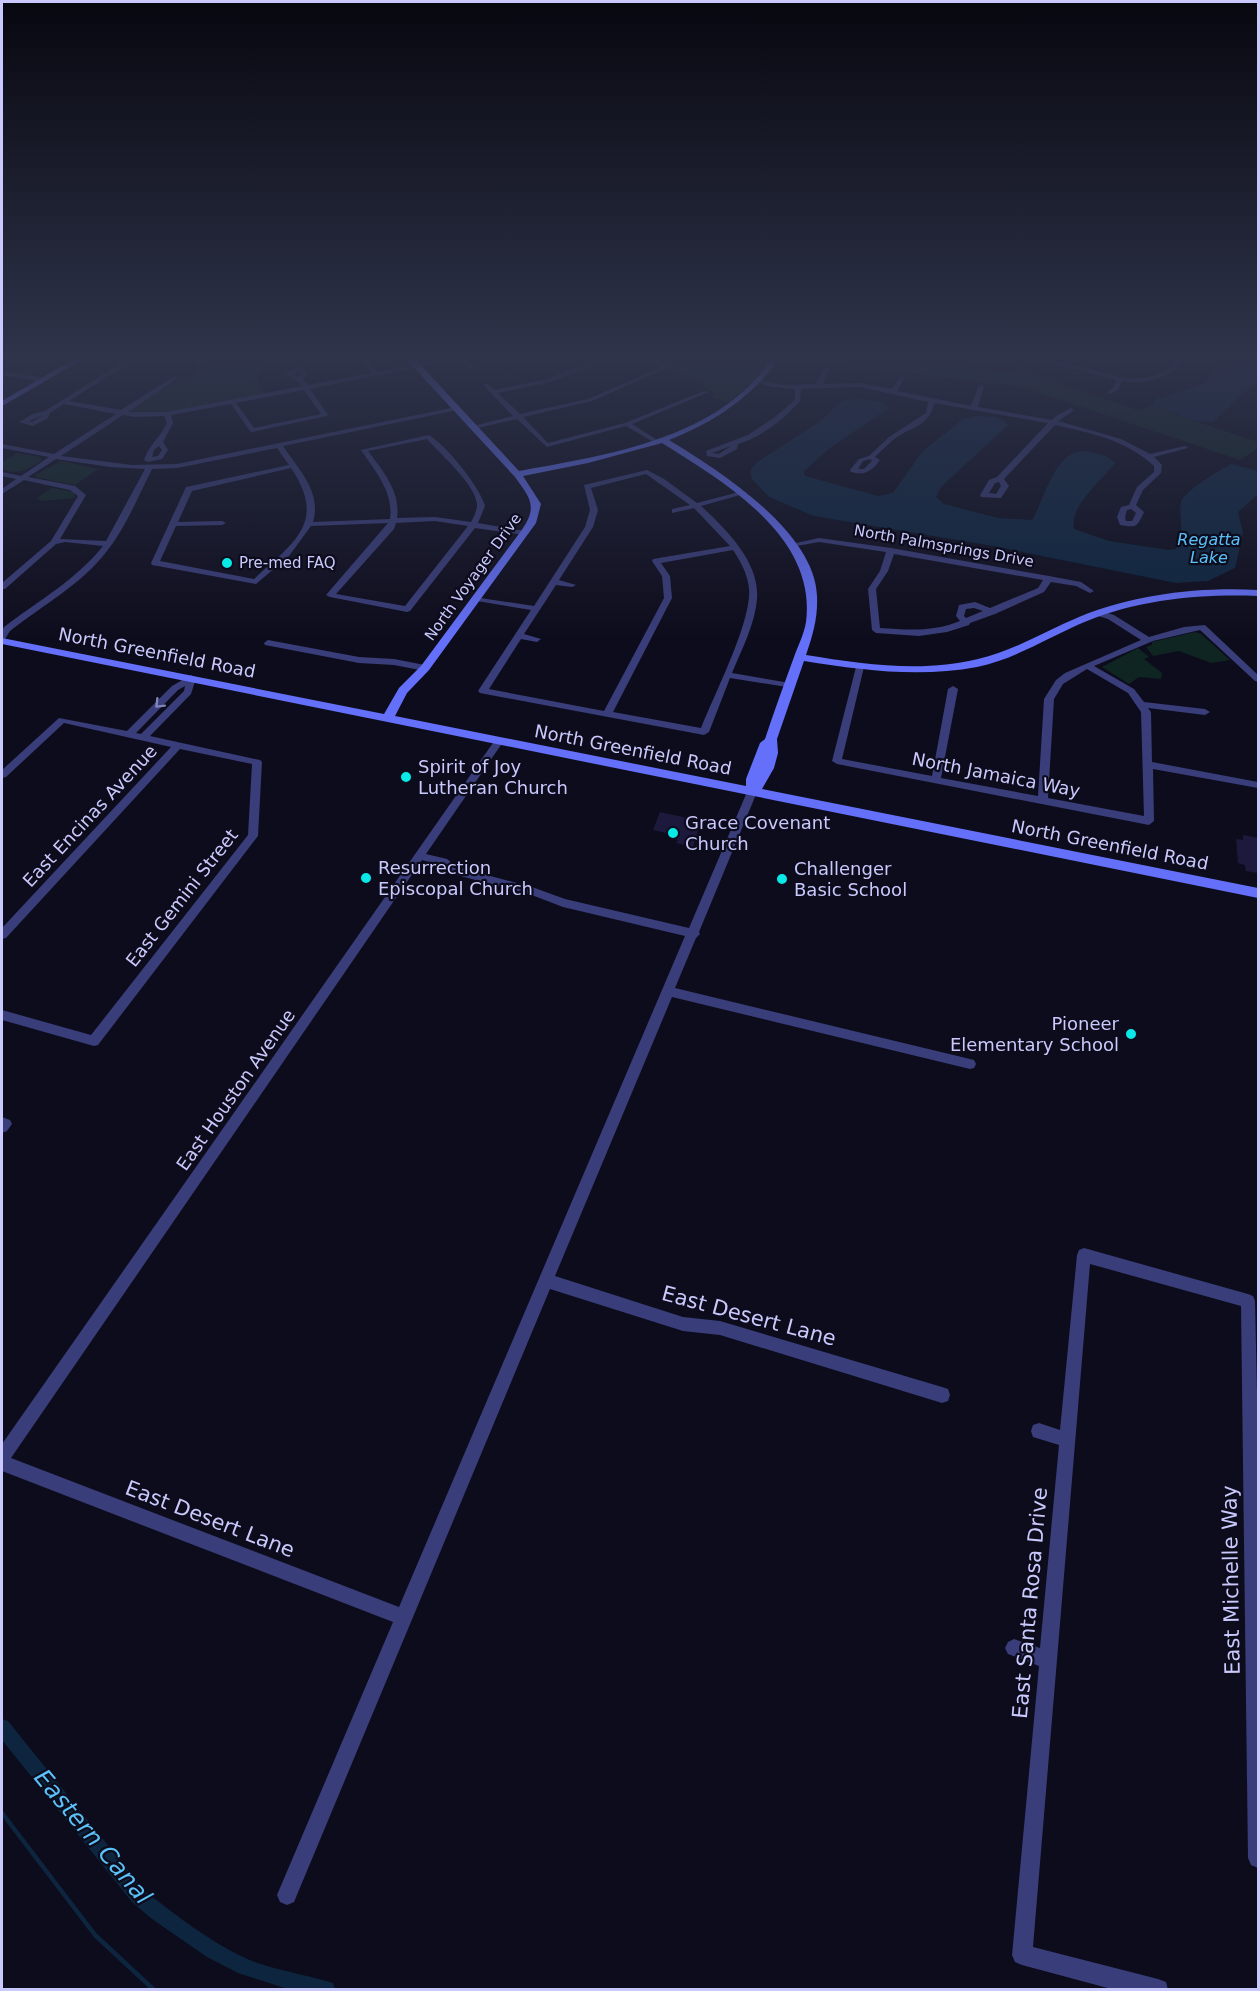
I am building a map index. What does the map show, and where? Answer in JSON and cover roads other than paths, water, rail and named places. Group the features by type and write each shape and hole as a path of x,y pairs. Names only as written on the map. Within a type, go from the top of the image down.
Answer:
{"street":[{"path":"39,453 122,468 149,469 240,453"},
{"path":"2,492 60,453"},
{"path":"283,453 309,492 312,504 308,524 294,545 256,582 154,563 189,489 292,466"},
{"path":"366,453 394,495 395,518 382,537 330,595 407,609 475,524 482,507 477,493 443,453"},
{"name":"North Voyager Drive","path":"388,719 402,706 423,678 425,668 536,516 537,505 534,495 498,453"},
{"path":"518,474 605,453"},
{"path":"286,1894 752,792 763,782 773,750 771,740 813,617 813,599 808,573 791,545 761,509 743,493 690,459 676,453"},
{"path":"871,457 875,453"},
{"path":"1000,479 1025,453"},
{"path":"1132,506 1140,489 1158,470 1158,465 1151,456 1144,453"},
{"path":"1151,456 1164,453"},
{"path":"2,639 50,601 50,597 95,560 109,544 149,469"},
{"path":"647,472 696,505 710,518 734,548 747,570 753,596 747,626 704,732 483,691 589,527 594,510 587,487 647,472"},
{"path":"2,474 81,493 82,497 54,542 2,587"},
{"path":"675,511 743,493"},
{"path":"308,524 395,518 435,519 525,534"},
{"path":"172,524 222,523"},
{"name":"North Palmsprings Drive","path":"791,545 819,540 891,550 1049,578 1078,584 1090,591"},
{"path":"54,542 109,544"},
{"path":"607,714 668,598 666,576 656,561 734,548"},
{"path":"891,550 884,572 872,589 876,630 919,633 966,623 1041,590 1049,578"},
{"path":"555,582 572,585"},
{"path":"800,657 860,667 915,670 979,662 1012,652 1098,613 1129,603 1182,595 1258,593"},
{"path":"477,598 537,609"},
{"path":"966,623 960,616 962,607 975,605 992,612"},
{"path":"1098,613 1142,641"},
{"path":"1043,800 1049,699 1059,682 1087,666 1163,633 1202,627 1258,679"},
{"path":"519,636 537,639"},
{"name":"North Greenfield Road","path":"2,639 498,742 1258,893"},
{"path":"268,643 359,660 394,662 425,668"},
{"path":"1087,666 1131,691 1143,705 1148,722 1149,765 1258,785"},
{"name":"North Jamaica Way","path":"860,667 837,761 1149,821 1149,765"},
{"path":"727,675 790,686"},
{"name":"East Encinas Avenue","path":"129,734 175,688 191,678"},
{"name":"East Encinas Avenue","path":"143,737 188,692 191,678"},
{"path":"936,780 953,689"},
{"path":"1143,705 1205,712"},
{"path":"2,775 62,720 178,745"},
{"name":"East Houston Avenue","path":"2,1457 498,742"},
{"name":"East Encinas Avenue","path":"2,935 178,745"},
{"name":"East Gemini Street","path":"2,1015 94,1041 253,836 257,762 178,745"},
{"path":"421,856 443,862 453,870 532,891 563,903 693,934"},
{"path":"668,992 970,1064"},
{"name":"East Santa Rosa Drive","path":"1158,1989 1022,1954 1084,1256 1248,1301"},
{"name":"East Desert Lane","path":"545,1280 683,1324 720,1328 942,1395"},
{"name":"East Michelle Way","path":"1248,1301 1256,1550 1258,1858"},
{"path":"1039,1431 1067,1440"},
{"name":"East Desert Lane","path":"2,1463 402,1617"},
{"path":"1014,1647 1048,1660"}],"water":[{"name":"Regatta Lake","path":"771,453 824,453 804,471 805,476 878,496 893,493 921,453 978,453 941,487 936,497 944,504 998,518 1032,520 1061,463 1076,453 1095,453 1104,455 1115,463 1081,502 1076,511 1074,529 1109,541 1169,550 1176,549 1181,536 1181,502 1203,481 1231,464 1258,471 1258,494 1238,512 1243,532 1235,568 1208,581 1176,583 993,546 814,516 769,497 752,479 750,471 756,463"}],"waterway":[{"name":"Eastern Canal","path":"2,1727 112,1865 138,1896 158,1913 213,1951 244,1967 326,1990"},
{"path":"2,1813 95,1935 154,1990"}],"place":[{"name":"Pre-med FAQ","path":"227,563"},
{"name":"Spirit of Joy Lutheran Church","path":"406,777"},
{"name":"Grace Covenant Church","path":"673,833"},
{"name":"Resurrection Episcopal Church","path":"366,878"},
{"name":"Challenger Basic School","path":"782,879"},
{"name":"Pioneer Elementary School","path":"1131,1034"}]}
